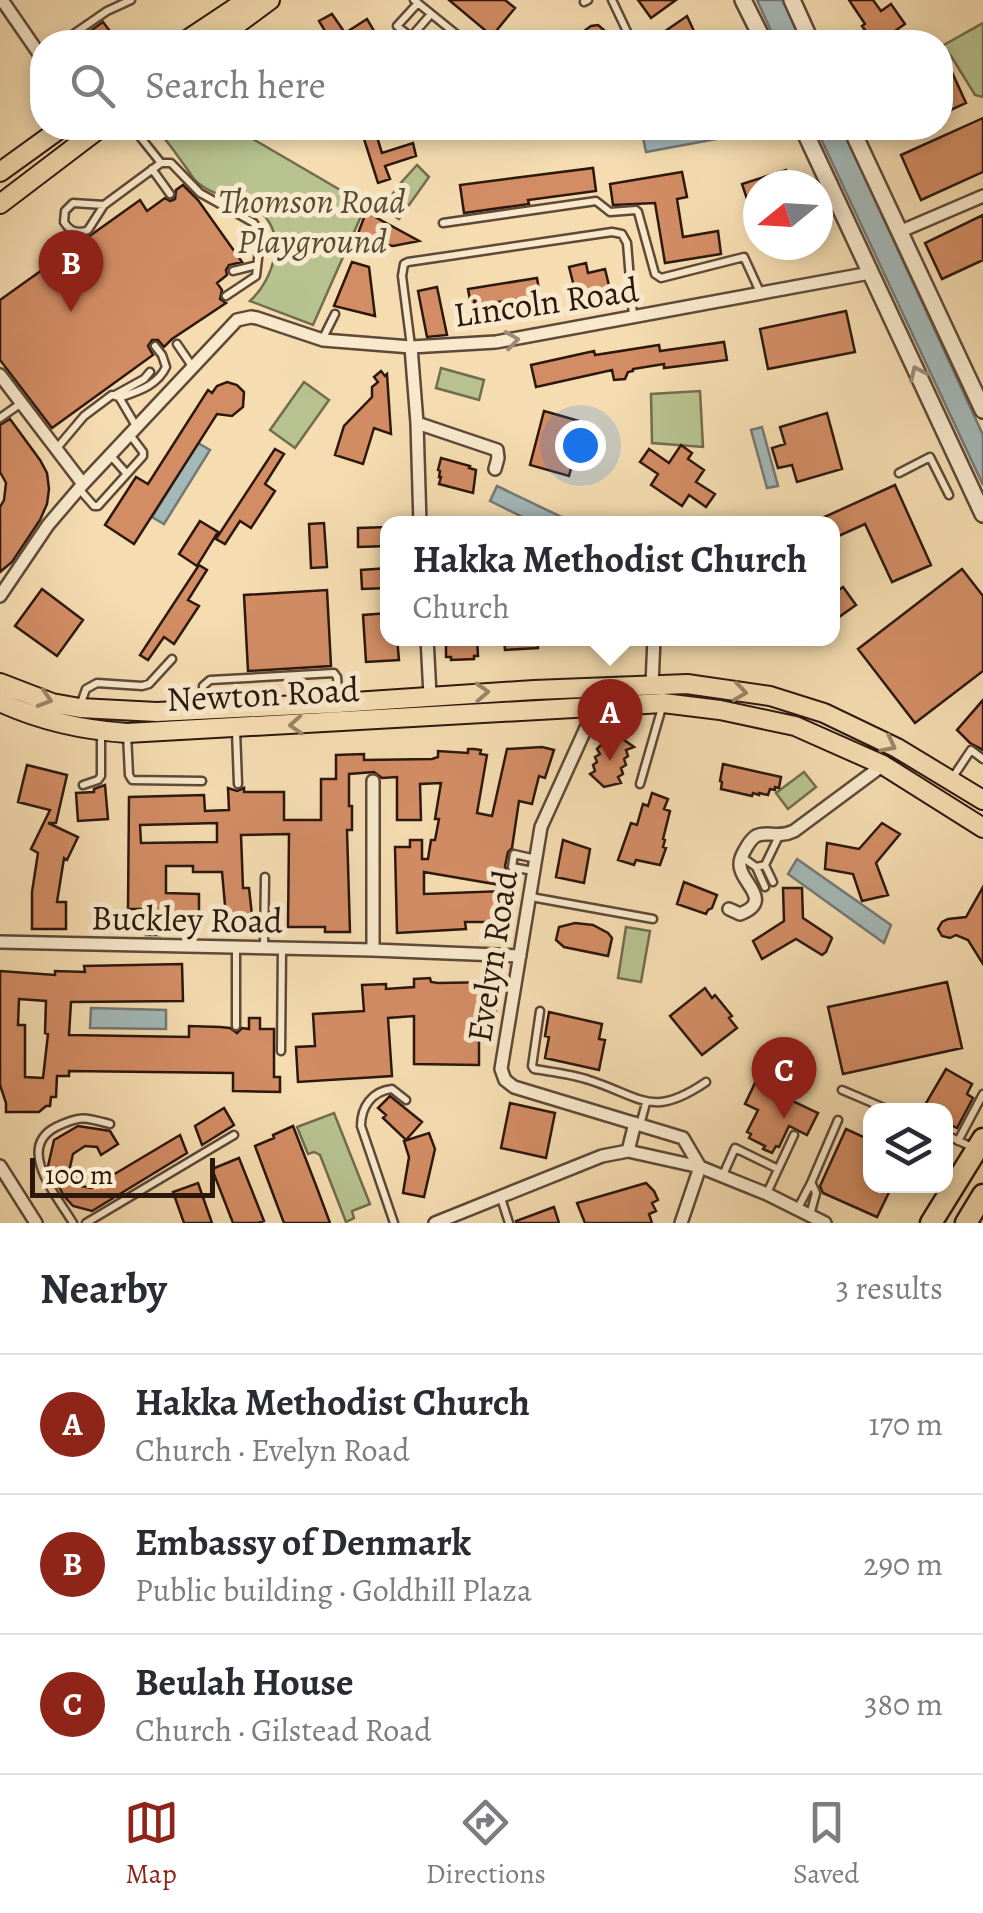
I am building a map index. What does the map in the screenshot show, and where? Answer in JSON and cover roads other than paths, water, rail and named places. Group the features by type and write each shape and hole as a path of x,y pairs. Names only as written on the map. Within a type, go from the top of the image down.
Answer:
{"highway":[{"path":"931,1222 973,1143"},
{"path":"966,1223 983,1194"}],"main road":[{"path":"229,30 270,0"},
{"path":"201,30 240,2"},
{"path":"0,172 44,140"},
{"path":"0,204 81,140"},
{"name":"Newton Road","path":"0,683 52,702 90,700 157,712 534,690 720,710 795,726 884,766 983,828"},
{"name":"Newton Road","path":"0,702 58,724 127,733 534,710 652,685 687,684 770,696 824,713 897,748 983,800"},
{"path":"534,690 543,702 534,710"}],"street":[{"path":"2,0 30,40"},
{"path":"743,0 758,30"},
{"path":"792,0 806,30"},
{"path":"809,140 953,464 983,514"},
{"path":"857,140 979,388 983,410"},
{"path":"899,232 983,196"},
{"name":"Lincoln Road","path":"192,366 242,318 257,318 323,340 411,348 496,342 870,273"},
{"path":"411,348 420,516"},
{"path":"0,596 48,525 192,366"},
{"path":"0,375 81,486"},
{"path":"418,424 496,450 495,469"},
{"path":"427,646 430,696"},
{"path":"652,685 654,646"},
{"name":"Evelyn Road","path":"596,697 541,828 501,1069 505,1080 514,1087 638,1124"},
{"path":"729,909 740,914 754,904 753,887 740,868 753,838 762,834 779,836 794,830 884,766"},
{"path":"373,781 373,950"},
{"name":"Buckley Road","path":"0,942 520,956"},
{"path":"628,1150 638,1124 683,1138 700,1167 681,1223"},
{"path":"435,1223 602,1156 628,1150 700,1167 825,1223"},
{"path":"0,1166 36,1223"}],"lane":[{"path":"79,30 131,0"},
{"path":"612,0 626,30"},
{"path":"403,30 398,26 416,2 451,30"},
{"path":"417,30 431,14"},
{"path":"142,140 161,163"},
{"path":"104,206 73,203 65,211 64,222 72,231 83,232 92,226 104,206 161,163 171,163 200,193 254,223 260,241 256,276 226,296"},
{"path":"152,169 170,194"},
{"path":"443,223 596,201 610,212 636,210 655,274 661,278 744,257 760,294"},
{"path":"411,348 404,264 618,232 627,243 633,318"},
{"path":"233,271 258,264"},
{"path":"323,340 335,314"},
{"path":"177,344 192,366"},
{"path":"56,449 100,403 112,395 150,386 162,376 166,366 155,346"},
{"path":"117,396 150,372"},
{"path":"81,486 96,506 144,454 117,396"},
{"path":"0,418 22,404"},
{"path":"110,455 126,474"},
{"path":"899,473 930,457 949,494"},
{"path":"938,472 953,464"},
{"path":"90,700 96,684 149,684 172,660"},
{"path":"205,730 203,686 210,680 334,673 339,703"},
{"path":"640,784 664,703"},
{"path":"236,729 238,784"},
{"path":"83,785 100,778 101,731"},
{"path":"127,733 132,780 202,781"},
{"path":"951,781 971,750 983,759"},
{"path":"760,866 779,836"},
{"path":"742,857 760,866 769,884"},
{"path":"264,876 264,948"},
{"path":"530,896 652,919"},
{"path":"236,947 236,1026"},
{"path":"282,948 282,1052"},
{"path":"540,1011 533,1068 584,1078 644,1102 668,1101 706,1082"},
{"path":"394,1223 361,1126 361,1112 386,1089 406,1100"},
{"path":"842,1090 873,1103"},
{"path":"973,1143 983,1094"},
{"path":"638,1124 644,1102"},
{"path":"73,1223 40,1168 41,1138 75,1117 110,1124"},
{"path":"804,1212 838,1120"},
{"path":"86,1223 234,1135"},
{"path":"767,1194 794,1135"},
{"path":"723,1176 735,1148 778,1169"},
{"path":"804,1212 816,1193 812,1183"},
{"path":"500,1197 509,1223"}],"place":[{"name":"Embassy of Denmark","path":"71,312"},
{"name":"Hakka Methodist Church","path":"610,761"},
{"name":"Beulah House","path":"784,1119"}],"park label":[{"name":"Thomson Road Playground","path":"312,221"}]}
